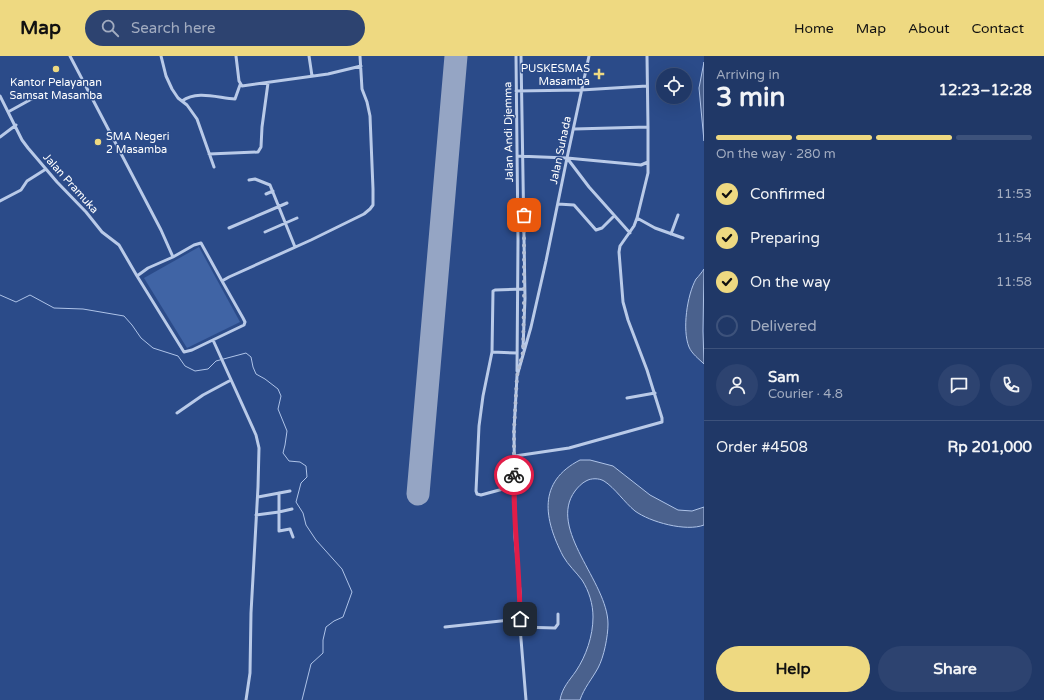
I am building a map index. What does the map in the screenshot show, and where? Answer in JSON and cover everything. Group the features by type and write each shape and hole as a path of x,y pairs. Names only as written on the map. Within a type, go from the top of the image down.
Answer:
{"street":[{"path":"70,56 161,230 173,257"},
{"path":"161,56 166,76 172,89 198,119 214,166"},
{"path":"182,101 188,98 208,95 235,99 240,85 236,56"},
{"path":"309,56 312,76"},
{"path":"222,281 364,214 373,205 370,116 362,89 360,56"},
{"name":"Jalan Andi Djemma","path":"516,56 518,240 517,376"},
{"name":"Jalan Andi Djemma","path":"522,56 524,240 523,352"},
{"name":"Jalan Suhada","path":"526,700 520,626 520,592 515,537 514,430 517,376 534,313 589,56"},
{"path":"515,456 569,448 660,423 662,418 641,351 628,320 623,302 620,246 630,233 637,218 648,173 647,56"},
{"path":"240,85 245,86 268,83 361,66"},
{"path":"209,154 260,151 268,83"},
{"path":"516,91 581,90 647,86"},
{"name":"Jalan Pramuka","path":"0,96 16,125 22,140 105,235 119,245 184,352 192,350 213,340"},
{"path":"8,112 37,96"},
{"path":"0,137 16,125"},
{"path":"574,129 648,127"},
{"path":"517,156 567,158 641,165 648,162"},
{"path":"567,158 589,187 630,233"},
{"path":"0,200 21,190 27,181 46,169"},
{"path":"249,180 255,179 268,183 273,191 295,247"},
{"path":"266,194 273,191"},
{"path":"229,228 287,203"},
{"path":"558,204 572,204 576,206 596,230 602,228 614,216"},
{"path":"671,234 678,215"},
{"path":"265,232 297,218"},
{"path":"637,218 656,228 683,238"},
{"path":"518,240 524,240"},
{"path":"137,276 148,268 201,243 245,322 244,325 213,340 256,436 259,448 250,673 246,700"},
{"path":"514,486 481,495 477,494 476,491 479,426 483,396 492,352 493,291 518,288 524,289"},
{"path":"492,352 516,352"},
{"path":"177,413 203,395 231,380"},
{"path":"627,398 655,393"},
{"path":"258,497 290,490"},
{"path":"279,493 279,531 290,529 293,537"},
{"path":"256,515 292,509"},
{"path":"520,626 555,628 558,624 558,614"},
{"path":"444,627 520,619"}],"shaded area":[{"path":"704,62 704,141 699,88"},
{"path":"199,247 240,322 187,348 144,278"},
{"path":"704,269 704,364 690,350 686,331 686,313 693,286 696,279"},
{"path":"580,460 590,460 613,466 650,495 678,510 692,511 704,507 704,525 696,527 678,527 650,519 635,511 612,487 600,479 588,480 575,491 568,506 568,522 573,539 599,591 605,608 608,629 602,658 580,700 560,700 564,688 580,665 586,652 592,631 593,612 589,593 582,580 563,556 557,542 549,515 548,502 551,490 557,479 566,469"}],"waterway":[{"path":"0,295 16,302 30,295 54,308 83,309 124,316 141,338 153,348 178,356 185,366 195,371 208,369 216,361 246,353 251,357 256,374 278,389 281,396 278,409 287,431 283,453 289,461 300,462 306,466 307,477 301,483 296,502 303,513 306,525 316,540 342,569 352,592 343,617 326,627 323,640 323,653 311,664 302,700"}],"runway":[{"path":"418,494 456,56"}],"way so far":[{"path":"514,475 514,430 517,376 523,352 524,215"}],"place":[{"name":"Kantor Pelayanan Samsat Masamba","path":"56,69"},
{"name":"PUSKESMAS Masamba","path":"599,74"},
{"name":"SMA Negeri 2 Masamba","path":"98,142"}],"route":[{"path":"514,475 515,537 520,592 520,619"}]}
